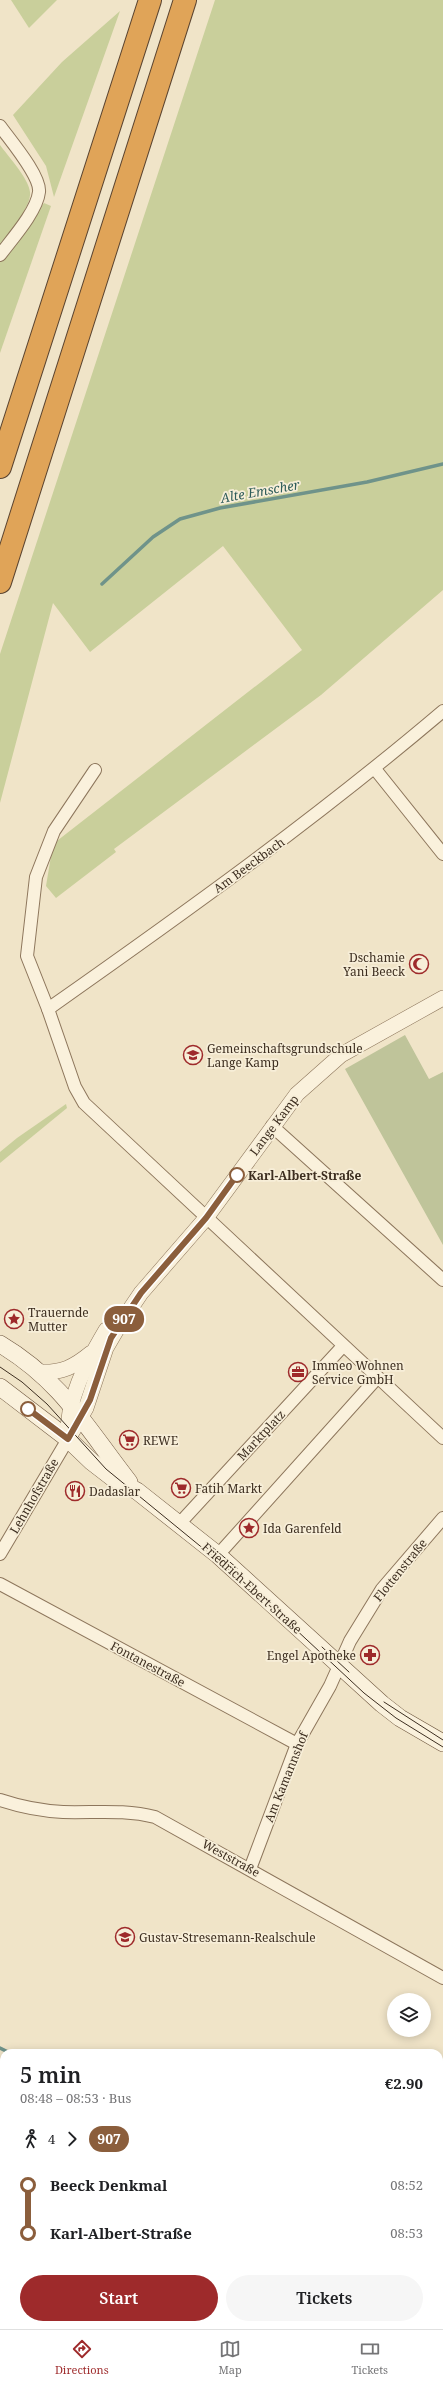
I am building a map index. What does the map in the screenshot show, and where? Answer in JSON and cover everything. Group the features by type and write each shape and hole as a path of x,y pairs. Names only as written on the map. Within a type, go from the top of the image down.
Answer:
{"highway":[{"path":"0,467 150,0"},
{"path":"0,582 185,0"}],"main road":[{"name":"Friedrich-Ebert-Straße","path":"0,1344 40,1372 76,1410 105,1452 137,1491"},
{"name":"Friedrich-Ebert-Straße","path":"0,1387 68,1439 109,1474 137,1491 218,1555 338,1667 400,1718 443,1743"}],"street":[{"path":"0,126 35,175 40,191 34,207 0,255"},
{"name":"Am Beeckbach","path":"48,1009 278,843 375,769 443,711"},
{"path":"375,769 443,854"},
{"path":"95,770 54,831 36,877 27,956 48,1009 74,1088 84,1103 443,1438"},
{"name":"Lange Kamp","path":"68,1439 92,1353 120,1312 141,1293 206,1218 272,1126 297,1094 341,1055 443,998"},
{"path":"272,1126 443,1280"},
{"name":"Lange Kamp","path":"76,1410 90,1400 111,1338 141,1293"},
{"name":"Marktplatz","path":"179,1524 343,1346"},
{"path":"40,1372 67,1370 92,1353"},
{"path":"218,1555 378,1378"},
{"name":"Lehnhofstraße","path":"0,1554 68,1439"},
{"name":"Flottenstraße","path":"338,1667 350,1641 382,1588 443,1518"},
{"name":"Fontanestraße","path":"0,1584 297,1744"},
{"name":"Am Kamannshof","path":"250,1869 297,1744 330,1686 338,1667"},
{"name":"Weststraße","path":"0,1800 28,1809 63,1812 136,1812 155,1817 443,1978"}],"green space":[{"path":"11,0 57,0 29,28"},
{"path":"215,0 443,0 443,590 321,695 114,849 116,852 56,898 46,886 53,844 302,650 223,546 90,652 53,603 0,803 0,654"},
{"path":"120,11 54,197 46,166 13,115 62,62"},
{"path":"0,145 26,181 29,187 30,198 14,228 0,246"},
{"path":"44,203 51,206 0,353 0,262"},
{"path":"405,1035 429,1079 443,1072 443,1245 345,1069"},
{"path":"66,1104 67,1108 0,1163 0,1152 17,1138"}],"waterway":[{"name":"Alte Emscher","path":"102,584 153,537 180,519 220,508 367,482 443,464"}],"tram line":[{"path":"0,1367 22,1382 47,1404 106,1469 249,1586 364,1693 396,1718 443,1747"},
{"path":"212,1547 237,1568"},
{"path":"322,1647 349,1672"},
{"path":"384,1702 443,1740"}],"bus line":[{"name":"907","path":"28,1409 68,1439 90,1400 106,1348 111,1338 141,1293 206,1218 237,1175"}],"place":[{"name":"Dschamie Yani Beeck","path":"419,964"},
{"name":"Gemeinschaftsgrundschule Lange Kamp","path":"193,1055"},
{"name":"Karl-Albert-Straße","path":"237,1175"},
{"name":"Trauernde Mutter","path":"14,1319"},
{"name":"Immeo Wohnen Service GmbH","path":"298,1372"},
{"name":"REWE","path":"129,1440"},
{"name":"Fatih Markt","path":"181,1488"},
{"name":"Dadaslar","path":"75,1491"},
{"name":"Ida Garenfeld","path":"249,1528"},
{"name":"Engel Apotheke","path":"370,1655"},
{"name":"Gustav-Stresemann-Realschule","path":"125,1937"}]}
